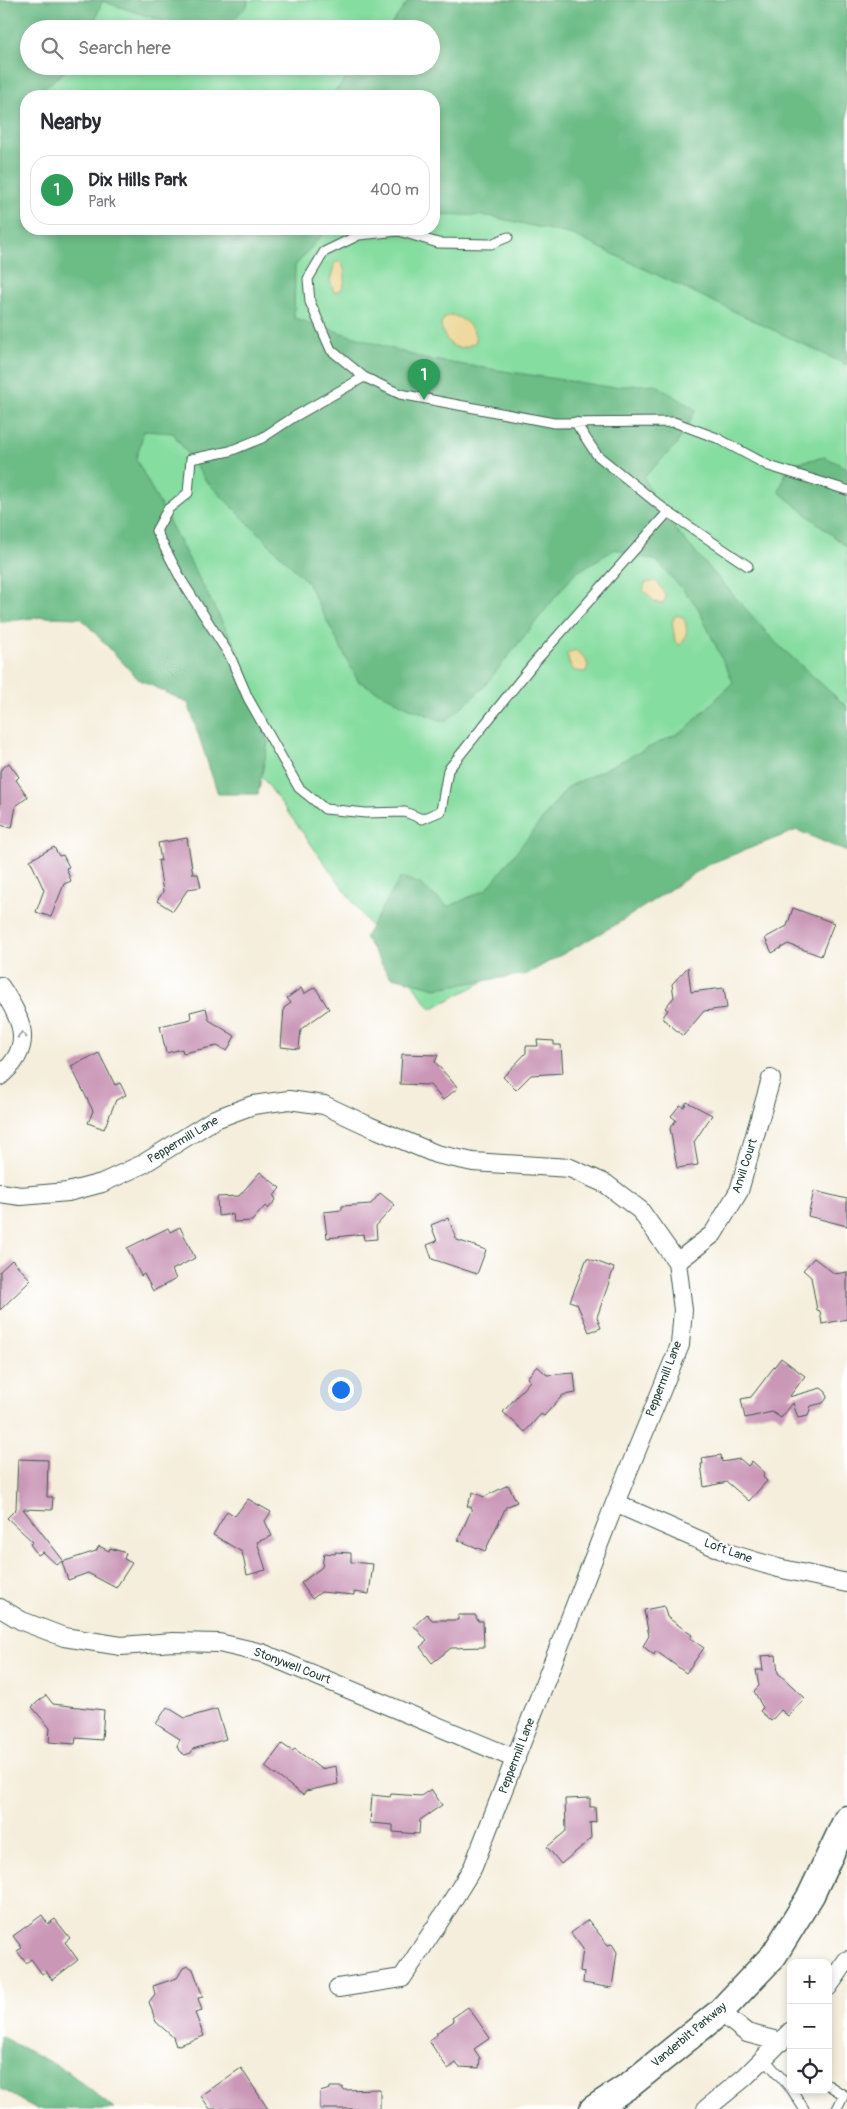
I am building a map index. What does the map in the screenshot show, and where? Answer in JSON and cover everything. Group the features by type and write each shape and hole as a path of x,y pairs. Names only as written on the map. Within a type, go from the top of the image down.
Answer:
{"main road":[{"name":"Vanderbilt Parkway","path":"593,2109 631,2084 720,2012 774,1955 811,1895 847,1819"}],"street":[{"path":"0,986 14,1006 21,1024 22,1044 15,1062 0,1076"},
{"name":"Anvil Court","path":"677,1262 713,1234 739,1191 771,1079"},
{"name":"Peppermill Lane","path":"0,1193 21,1196 68,1192 102,1183 143,1164 216,1119 253,1104 289,1100 324,1105 436,1154 473,1162 570,1168 606,1184 640,1210 677,1262 683,1310 680,1345 615,1503 473,1867 402,1978 338,1988"},
{"name":"Loft Lane","path":"615,1503 731,1554 778,1568 847,1583"},
{"name":"Stonywell Court","path":"0,1608 22,1620 64,1637 121,1646 173,1642 219,1643 262,1653 516,1760"},
{"path":"832,1981 847,1960"},
{"path":"720,2012 747,2033 786,2036"},
{"path":"706,2109 745,2077 786,2036"}],"lane":[{"path":"360,235 324,252 308,279 310,302 331,350 364,377 400,394 554,422 674,422 717,438 769,466 847,490"},
{"path":"412,235 438,243 491,244 508,237"},
{"path":"364,377 294,417 262,438 230,451 191,459 188,493 168,508 156,530 182,582 230,656 248,698 299,788 325,809 366,813 405,812 422,819 441,811 448,770 534,663 668,512"},
{"path":"575,422 597,455 668,512 748,566"},
{"path":"764,2058 787,2083"},
{"path":"832,2088 844,2095 836,2109"},
{"path":"795,2094 804,2109"}],"green space":[{"path":"0,0 847,0 847,828 822,805 431,1009 113,572 0,571"},
{"path":"0,0 248,0 247,6 233,20 160,20 102,1 95,20 20,20 20,75 60,75 41,90 20,90 20,235 322,235 295,266 294,318 425,359 609,387 655,384 696,410 676,445 644,477 658,510 775,642 847,707 847,852 797,830 709,864 620,922 527,974 436,988 389,976 365,937 401,877 420,884 448,907 487,889 568,787 685,730 733,682 697,606 657,561 615,549 574,574 482,689 445,722 407,707 358,681 307,582 207,482 173,433 144,431 136,459 238,652 268,743 258,794 218,794 188,703 138,679 81,618 43,617 0,622"},
{"path":"409,0 847,0 847,365 573,235 489,216 440,214 440,90 336,90 349,75 440,75 440,20 395,20"},
{"path":"825,457 847,468 847,547 779,492 789,464"},
{"path":"0,2036 67,2071 114,2109 37,2109 0,2088"}],"sand":[{"path":"335,262 341,262 345,276 341,290 334,292 330,281"},
{"path":"452,315 461,319 472,328 476,342 460,348 449,342 444,335 441,324 445,317"},
{"path":"656,581 666,598 662,604 655,602 643,590 645,583"},
{"path":"676,615 683,617 685,620 686,636 680,645 675,641 672,622"},
{"path":"575,650 585,658 588,665 586,672 574,671 569,663 567,654"}],"building":[{"path":"9,763 19,777 16,780 28,797 16,806 12,828 0,825 0,770"},
{"path":"187,838 193,874 198,874 201,887 188,889 173,911 157,901 163,892 158,860 161,861 158,843"},
{"path":"54,847 59,856 63,855 69,867 66,868 71,881 64,884 51,917 36,912 44,890 30,860"},
{"path":"793,908 834,923 821,956 788,944 772,953 765,938 787,926"},
{"path":"688,967 691,992 724,988 727,1008 704,1011 683,1036 662,1018 668,1010 665,1008 674,997 672,984"},
{"path":"315,987 329,1009 301,1029 299,1049 281,1047 284,1008 291,1003 287,998 301,988 304,994"},
{"path":"206,1008 209,1020 235,1036 227,1051 217,1046 183,1053 182,1049 166,1053 160,1026 191,1019 190,1012"},
{"path":"537,1040 554,1041 554,1045 561,1045 563,1073 531,1075 516,1090 503,1077 526,1053 526,1046 538,1046"},
{"path":"99,1053 115,1085 120,1083 126,1095 116,1100 104,1129 88,1123 93,1111 71,1066"},
{"path":"402,1054 438,1055 435,1062 458,1088 443,1100 430,1085 400,1084"},
{"path":"687,1102 712,1115 694,1142 698,1165 677,1168 670,1128 676,1120 671,1116 680,1105 684,1107"},
{"path":"260,1172 280,1188 274,1196 276,1200 268,1209 265,1206 252,1221 234,1222 233,1214 218,1216 217,1197 239,1196"},
{"path":"814,1191 847,1199 847,1226 808,1216"},
{"path":"380,1193 395,1205 376,1226 377,1239 364,1240 363,1234 327,1238 324,1212 342,1210 342,1206 371,1204"},
{"path":"448,1218 457,1240 486,1250 477,1274 432,1259 427,1245 437,1241 431,1225"},
{"path":"180,1227 195,1258 172,1270 176,1279 153,1291 144,1274 141,1276 127,1248 168,1228 170,1232"},
{"path":"587,1258 614,1268 597,1317 601,1328 589,1332 577,1304 570,1301"},
{"path":"814,1258 835,1274 847,1272 847,1319 822,1324 820,1311 817,1310 811,1277 803,1270"},
{"path":"12,1260 31,1280 0,1310 0,1271"},
{"path":"781,1358 805,1376 789,1397 821,1388 826,1392 827,1398 823,1403 811,1406 808,1416 798,1418 793,1403 781,1418 772,1412 745,1418 741,1399 751,1397"},
{"path":"537,1366 547,1375 574,1373 576,1393 563,1395 544,1416 541,1414 525,1432 503,1412 530,1381 527,1378"},
{"path":"721,1455 722,1462 740,1459 748,1466 752,1461 764,1472 763,1477 767,1481 749,1501 727,1482 704,1487 702,1458"},
{"path":"18,1459 48,1460 47,1497 53,1497 52,1510 23,1509 63,1560 57,1565 43,1552 38,1555 30,1544 33,1542 7,1518 16,1509"},
{"path":"508,1485 517,1502 506,1507 485,1551 458,1540 472,1508 467,1506 473,1492 484,1497"},
{"path":"248,1499 271,1512 265,1521 272,1536 257,1542 266,1570 247,1575 242,1552 213,1535 227,1511 235,1516"},
{"path":"99,1546 109,1551 110,1548 126,1553 124,1559 132,1563 116,1588 88,1573 68,1580 62,1562 96,1551"},
{"path":"335,1552 351,1553 351,1562 373,1564 369,1594 354,1592 354,1595 321,1592 312,1599 301,1583 322,1567 324,1553 335,1554"},
{"path":"664,1606 667,1617 692,1635 690,1638 704,1648 686,1673 656,1651 654,1655 643,1646 649,1636 644,1610"},
{"path":"427,1614 432,1620 458,1620 458,1615 475,1615 478,1621 483,1621 484,1647 451,1648 432,1663 420,1647 427,1641 414,1626"},
{"path":"776,1655 778,1673 805,1698 788,1716 781,1710 771,1721 760,1711 763,1708 754,1691 759,1686 756,1670 763,1670 761,1656"},
{"path":"46,1695 53,1704 104,1710 102,1740 76,1738 75,1744 49,1742 50,1728 32,1707"},
{"path":"167,1707 185,1718 217,1709 226,1739 193,1749 191,1753 185,1755 179,1751 177,1746 180,1739 156,1724"},
{"path":"282,1744 292,1751 295,1749 321,1769 336,1766 338,1784 306,1791 303,1795 265,1767"},
{"path":"431,1789 442,1805 420,1820 419,1834 393,1832 393,1825 370,1823 372,1795 390,1797 391,1794 421,1796"},
{"path":"590,1798 590,1807 595,1807 596,1822 590,1823 591,1839 561,1864 547,1847 566,1831 565,1799"},
{"path":"42,1915 48,1924 55,1919 70,1938 65,1942 78,1960 52,1980 46,1971 42,1974 31,1959 26,1963 17,1951 22,1948 13,1936"},
{"path":"588,1920 608,1945 612,1944 617,1952 612,1988 583,1983 584,1972 580,1971 583,1949 571,1933"},
{"path":"188,1966 193,1969 203,1997 198,1998 202,2011 195,2013 204,2036 176,2046 173,2037 156,2022 149,2002 155,1994 153,1986 177,1978 183,1968"},
{"path":"468,2007 490,2038 474,2049 480,2058 479,2068 459,2067 456,2063 448,2069 429,2041 438,2034 436,2033 454,2021 452,2018"},
{"path":"241,2068 268,2109 210,2109 201,2096"},
{"path":"330,2087 343,2087 343,2090 380,2089 380,2109 320,2109 320,2092 330,2089"}],"place":[{"name":"Dix Hills Park","path":"424,400"}]}
